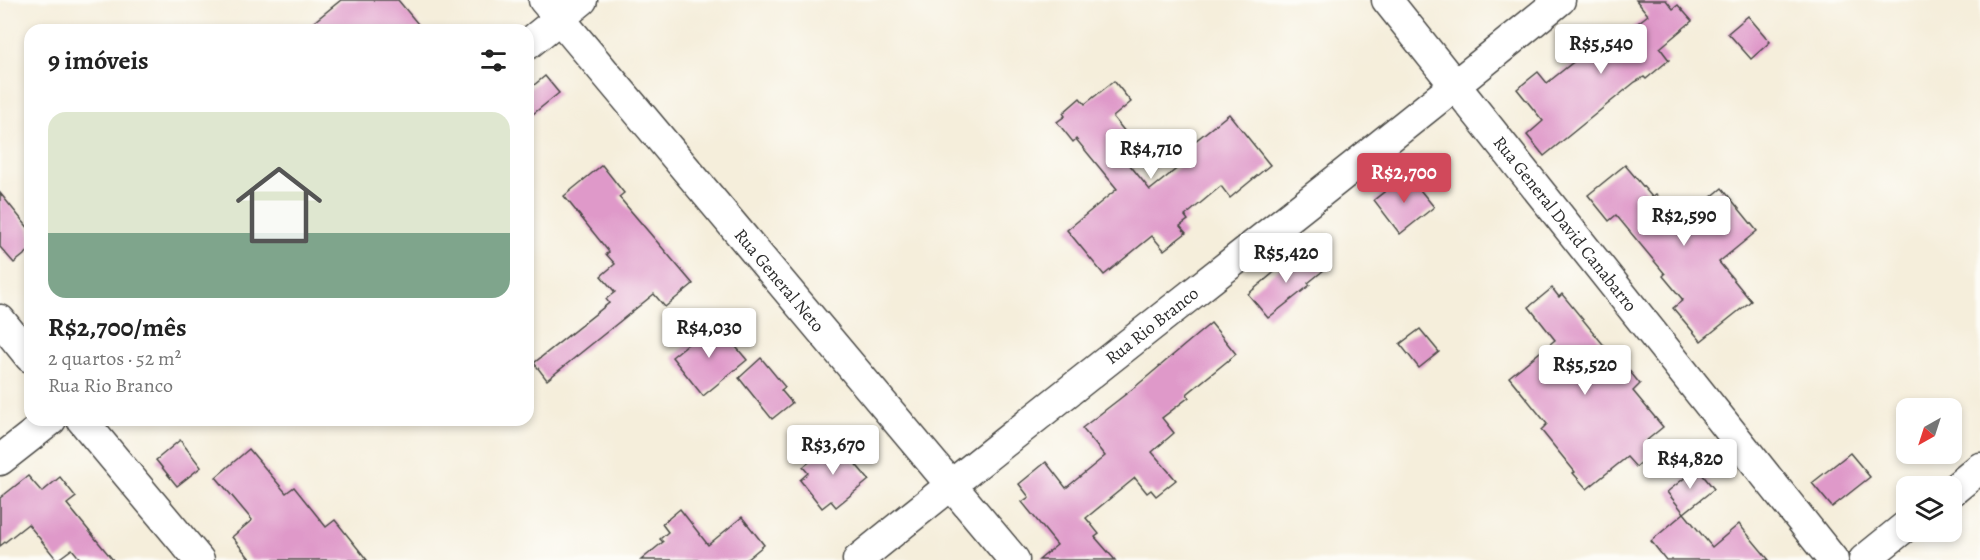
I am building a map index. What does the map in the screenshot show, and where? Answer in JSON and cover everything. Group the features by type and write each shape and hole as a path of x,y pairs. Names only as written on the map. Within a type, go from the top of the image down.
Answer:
{"street":[{"path":"534,36 552,10 582,0"},
{"name":"Rua General David Canabarro","path":"1387,0 1833,560"},
{"name":"Rua Rio Branco","path":"858,560 1456,86 1560,0"},
{"name":"Rua General Neto","path":"552,10 1014,560"},
{"path":"0,320 24,350"},
{"path":"0,460 43,426"},
{"path":"87,426 200,560"},
{"path":"1962,483 1980,468"},
{"path":"1864,560 1896,534"}],"building":[{"path":"341,0 398,0 418,24 311,24"},
{"path":"1636,0 1666,0 1673,9 1678,5 1692,21 1660,48 1669,60 1646,79 1644,77 1635,82 1544,156 1527,135 1543,121 1517,89 1538,72 1547,83 1601,40 1607,47 1648,15"},
{"path":"1748,16 1770,42 1751,59 1728,33"},
{"path":"545,76 559,93 534,113 534,85"},
{"path":"1114,81 1131,102 1113,117 1134,143 1121,154 1150,190 1185,162 1179,154 1229,114 1270,165 1230,198 1221,186 1185,216 1188,220 1180,226 1186,233 1164,250 1152,236 1104,275 1067,230 1117,189 1076,139 1073,142 1057,122 1065,116 1063,113 1080,98 1085,104"},
{"path":"602,165 624,193 619,197 693,284 665,307 654,294 547,380 534,363 609,303 606,299 615,292 601,276 615,264 606,254 609,252 564,196"},
{"path":"1625,165 1652,197 1656,194 1680,223 1722,188 1757,231 1719,262 1751,301 1701,341 1673,308 1683,300 1663,276 1665,274 1616,215 1609,221 1588,195"},
{"path":"1407,174 1434,207 1400,234 1374,200"},
{"path":"0,193 24,223 24,255 14,263 0,247"},
{"path":"1308,250 1324,270 1308,283 1310,285 1268,318 1248,294 1284,264 1287,267"},
{"path":"1552,288 1559,297 1562,294 1611,354 1614,352 1640,384 1633,391 1663,427 1646,441 1655,451 1636,467 1627,457 1587,489 1541,430 1547,424 1509,377 1555,340 1529,307"},
{"path":"715,322 747,360 703,396 672,357"},
{"path":"1211,323 1236,354 1162,418 1174,433 1152,452 1176,480 1156,496 1151,490 1147,493 1135,478 1086,518 1099,534 1095,537 1115,560 1039,560 1057,545 1022,502 1029,497 1019,484 1046,462 1066,488 1105,456 1082,428"},
{"path":"1420,329 1439,352 1419,368 1400,344"},
{"path":"761,358 785,387 781,390 792,403 772,419 739,378"},
{"path":"180,440 201,467 177,486 156,460"},
{"path":"836,441 869,480 836,507 831,501 822,508 800,480 808,473 803,467"},
{"path":"249,449 286,493 294,487 326,527 335,520 367,560 251,560 232,537 252,520 216,477"},
{"path":"1850,453 1870,477 1832,507 1812,483"},
{"path":"1697,468 1714,489 1684,513 1667,492"},
{"path":"28,476 42,492 60,477 76,497 67,504 113,560 81,560 72,549 57,560 28,524 0,546 0,498"},
{"path":"680,509 708,545 742,517 764,545 746,560 641,560 663,542 660,539 668,532 662,524"},
{"path":"1684,513 1712,547 1739,524 1769,560 1666,560 1651,541"}]}
